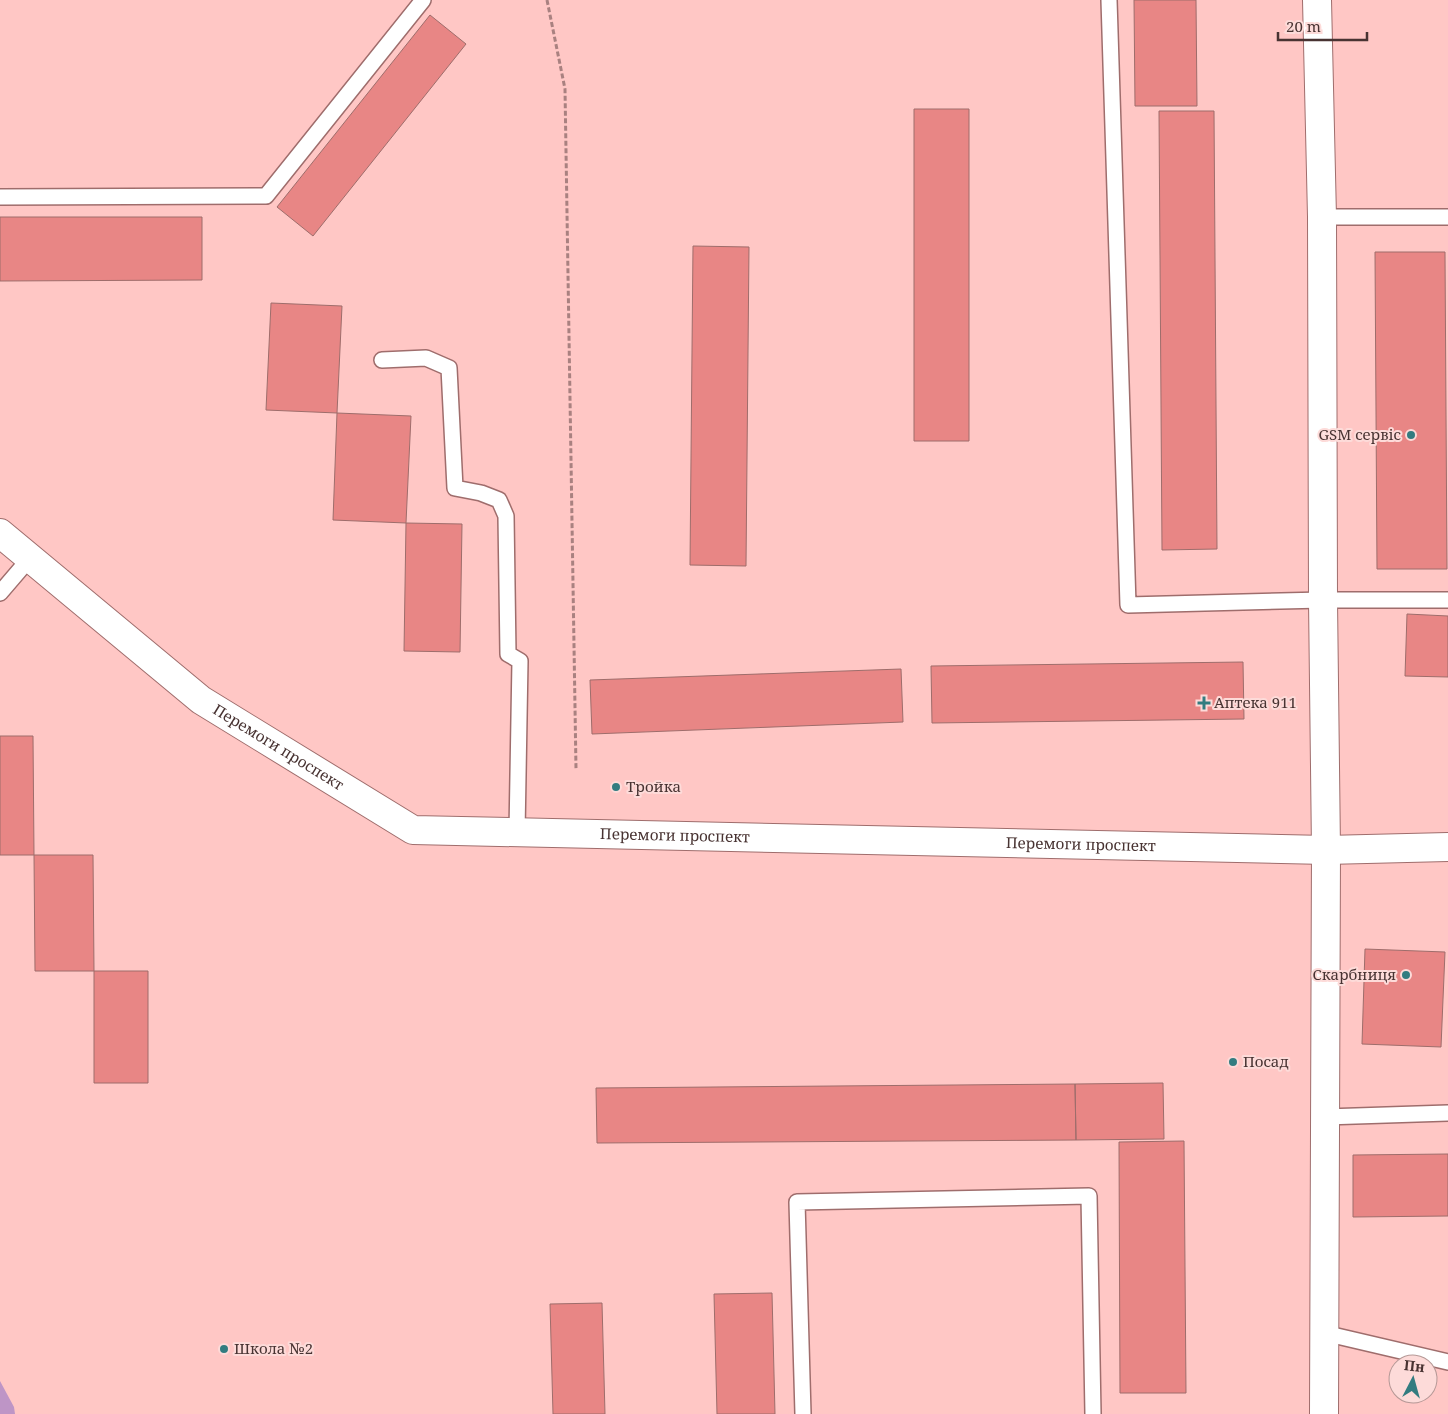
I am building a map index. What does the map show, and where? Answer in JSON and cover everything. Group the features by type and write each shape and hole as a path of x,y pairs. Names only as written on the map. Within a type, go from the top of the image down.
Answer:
{"street":[{"path":"1317,0 1322,217 1326,850 1324,1414"},
{"name":"Перемоги проспект","path":"0,533 201,700 413,830 1326,850 1448,848"}],"lane":[{"path":"0,197 266,196 423,0"},
{"path":"1109,0 1128,605 1323,600 1448,600"},
{"path":"1322,217 1448,217"},
{"path":"382,360 426,358 449,368 456,488 481,493 499,500 506,516 508,654 520,661 517,832"},
{"path":"0,593 30,558"},
{"path":"1325,1117 1448,1113"},
{"path":"803,1414 796,1202 1089,1196 1092,1414"},
{"path":"1324,1333 1448,1362"}],"path":[{"path":"547,0 565,90 576,769"}],"shaded area":[{"path":"0,1381 14,1407 15,1414 0,1414"}],"building":[{"path":"1134,0 1196,0 1197,106 1135,106"},
{"path":"430,15 466,44 313,236 277,207"},
{"path":"914,109 969,109 969,441 914,441"},
{"path":"1159,111 1214,111 1217,549 1162,550"},
{"path":"0,217 202,217 202,280 0,281"},
{"path":"693,246 749,247 746,566 690,565"},
{"path":"1375,252 1445,252 1447,569 1377,569"},
{"path":"271,303 342,306 337,413 266,410"},
{"path":"337,413 411,416 406,523 333,520"},
{"path":"406,523 462,524 460,652 404,651"},
{"path":"1407,614 1448,616 1448,677 1405,676"},
{"path":"1243,662 1244,719 932,723 931,666"},
{"path":"901,669 903,722 592,734 590,680"},
{"path":"0,736 33,736 34,855 0,855"},
{"path":"34,855 93,855 94,971 35,971"},
{"path":"1365,949 1445,952 1441,1047 1362,1044"},
{"path":"94,971 148,971 148,1083 94,1083"},
{"path":"1163,1083 1164,1139 1076,1140 1075,1084"},
{"path":"1075,1084 1076,1140 597,1143 596,1088"},
{"path":"1184,1141 1186,1393 1120,1393 1119,1142"},
{"path":"1448,1154 1448,1216 1353,1217 1353,1155"},
{"path":"772,1293 775,1414 717,1414 714,1294"},
{"path":"602,1303 605,1414 553,1414 550,1304"}],"place":[{"name":"GSM сервіс","path":"1411,435"},
{"name":"Аптека 911","path":"1204,703"},
{"name":"Тройка","path":"616,787"},
{"name":"Скарбниця","path":"1406,975"},
{"name":"Посад","path":"1233,1062"},
{"name":"Школа №2","path":"224,1349"}]}
